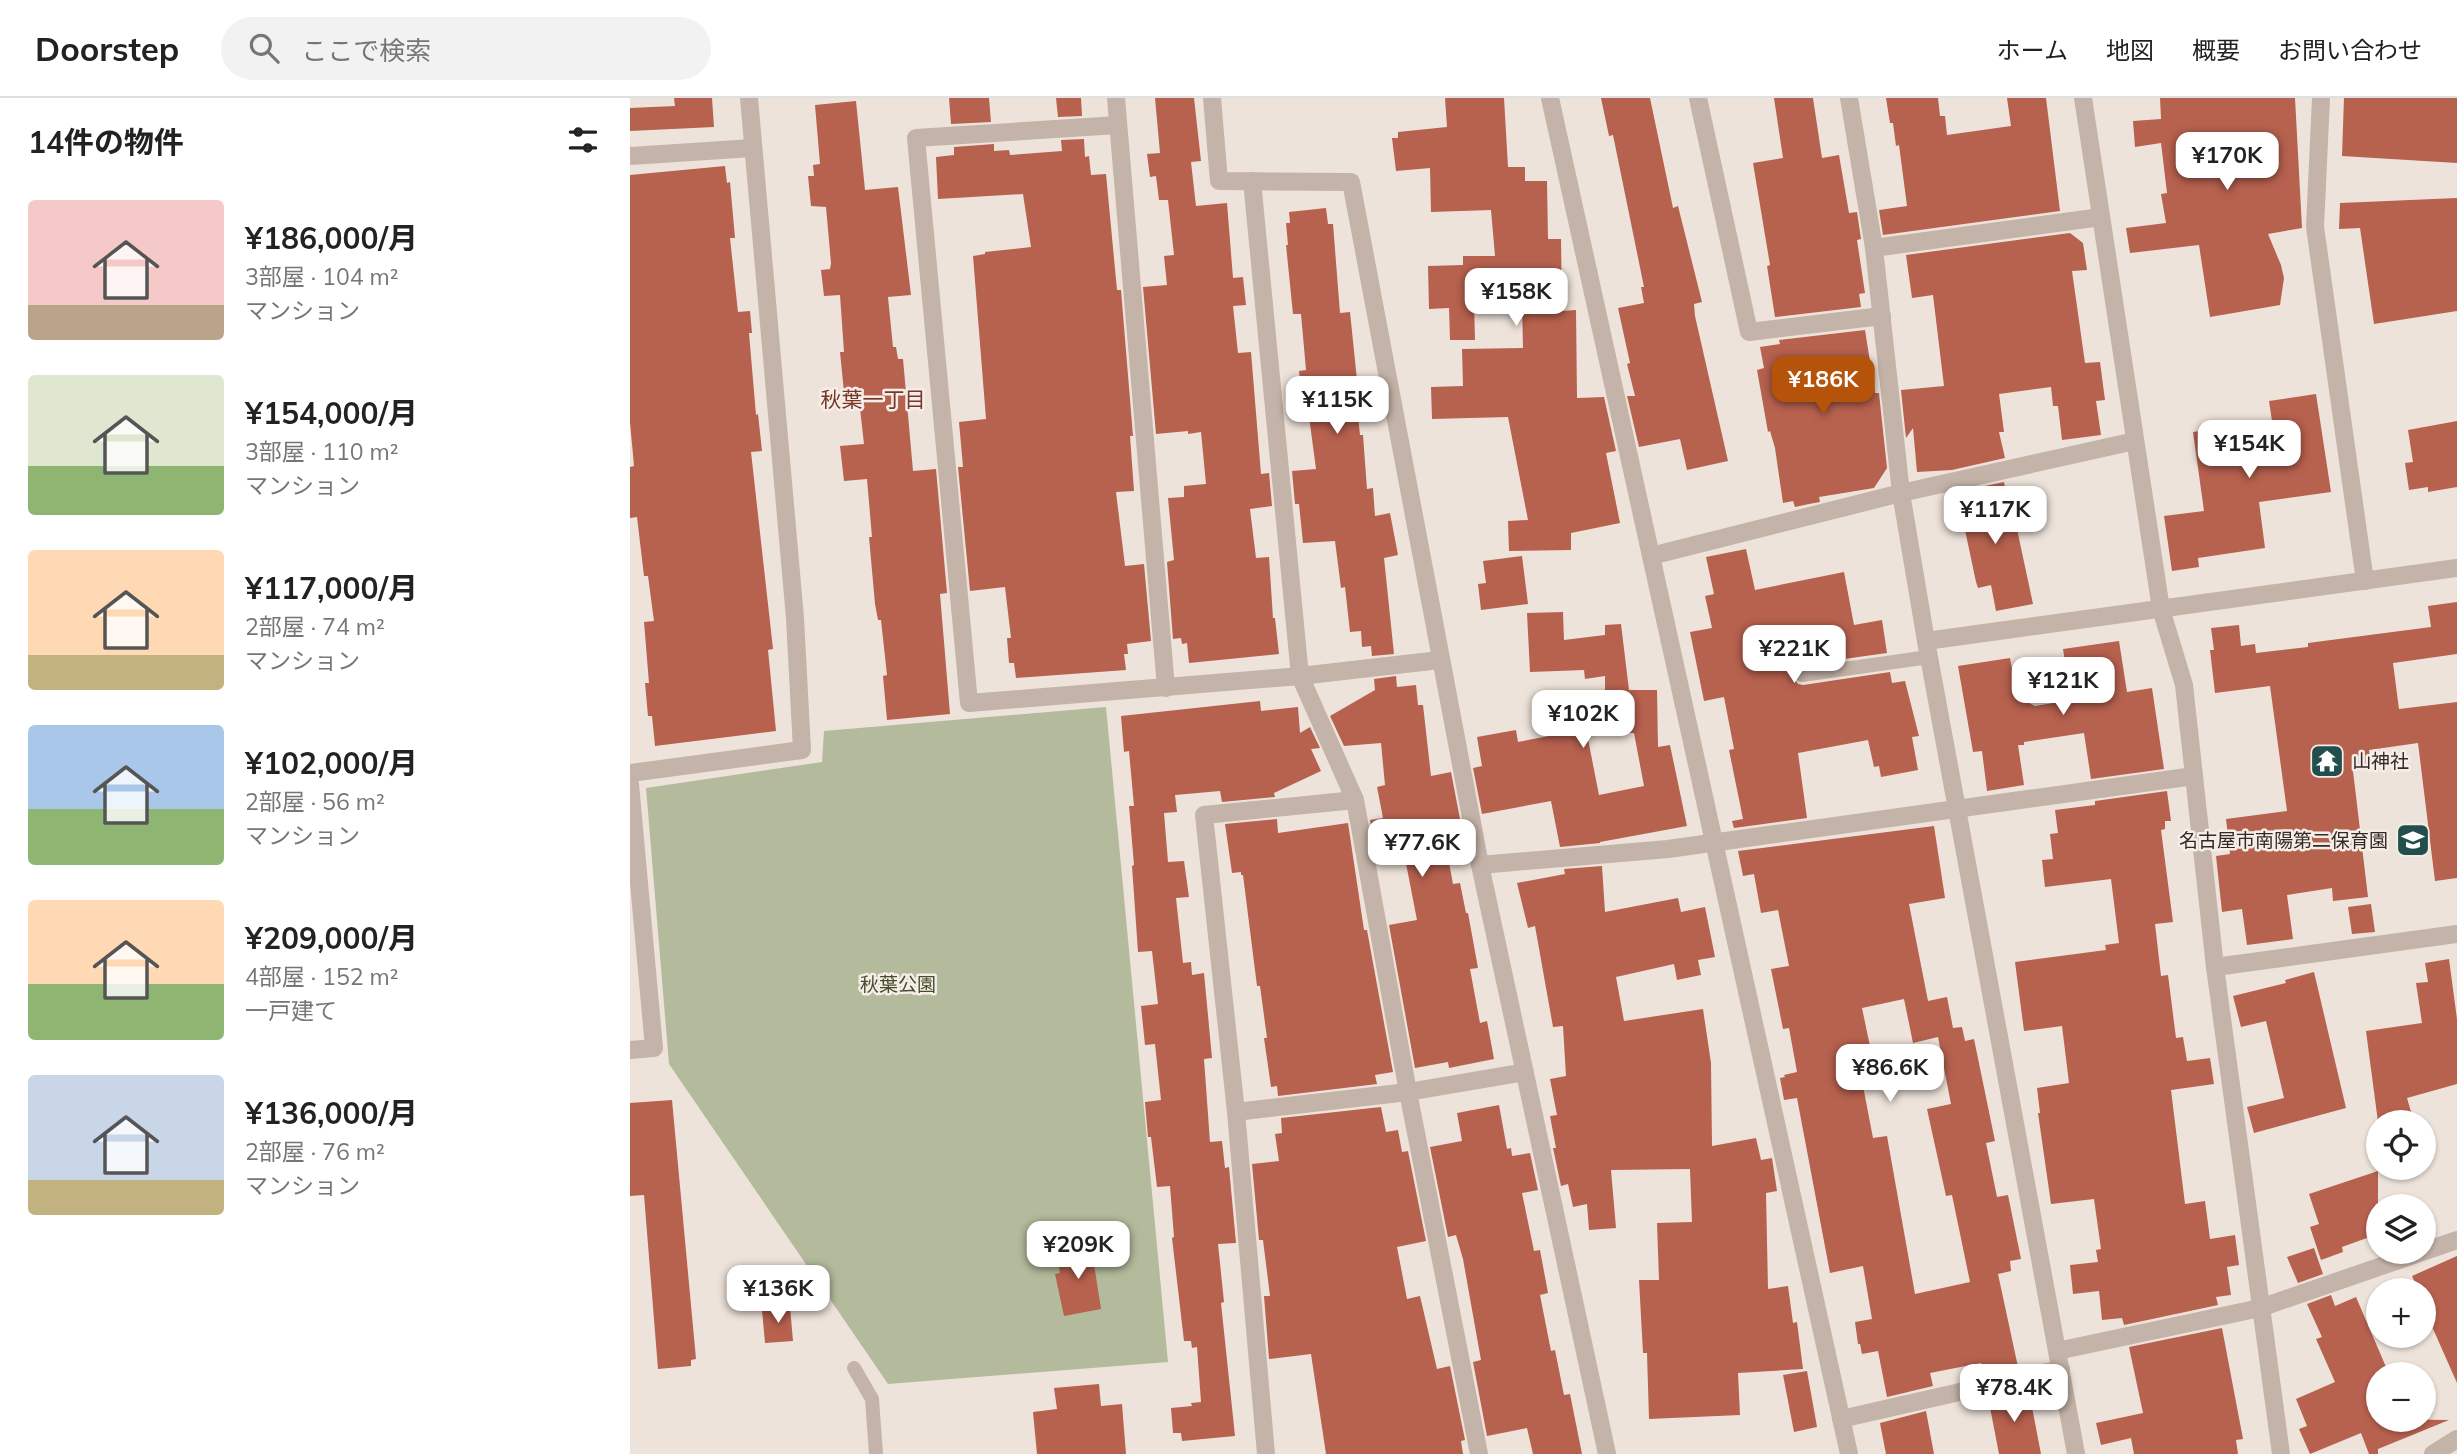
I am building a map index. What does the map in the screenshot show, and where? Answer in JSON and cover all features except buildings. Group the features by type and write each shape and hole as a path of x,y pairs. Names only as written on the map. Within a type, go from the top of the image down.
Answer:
{"street":[{"path":"630,773 802,750 795,618 749,98"},
{"path":"1116,98 1166,688"},
{"path":"1212,98 1219,181 1351,182 1480,865 1606,1454"},
{"path":"1550,98 1849,1454"},
{"path":"1698,98 1749,332 1882,316"},
{"path":"1849,98 1874,248 1901,493 1927,649 2076,1454"},
{"path":"2083,98 2161,609 2184,685 2215,967 2281,1454"},
{"path":"2321,98 2315,227 2365,581"},
{"path":"1118,125 916,138 970,703 1300,676 1440,660"},
{"path":"630,156 753,148"},
{"path":"1252,181 1300,676 1355,800 1408,1092 1479,1454"},
{"path":"1874,248 2101,217"},
{"path":"1651,556 1901,493 2135,441"},
{"path":"1927,649 2161,609 2457,568"},
{"path":"1480,865 1668,849 2194,776"},
{"path":"630,784 654,1048 630,1050"},
{"path":"1266,1454 1236,1111 1204,815 1355,800"},
{"path":"2215,967 2457,934"},
{"path":"1236,1111 1408,1092 1525,1072"},
{"path":"2057,1351 2260,1308 2457,1240"},
{"path":"1841,1419 2061,1369"},
{"path":"2433,1454 2457,1438"}],"lane":[{"path":"1802,675 1927,649"},
{"path":"853,1368 872,1399 876,1454"}],"green space":[{"name":"秋葉公園","path":"1106,707 1168,1362 888,1384 669,1064 646,788 822,762 824,731"}],"place":[{"name":"山神社","path":"2327,761"},
{"name":"名古屋市南陽第二保育園","path":"2413,840"}],"district":[{"name":"秋葉一丁目","path":"873,400"}]}
